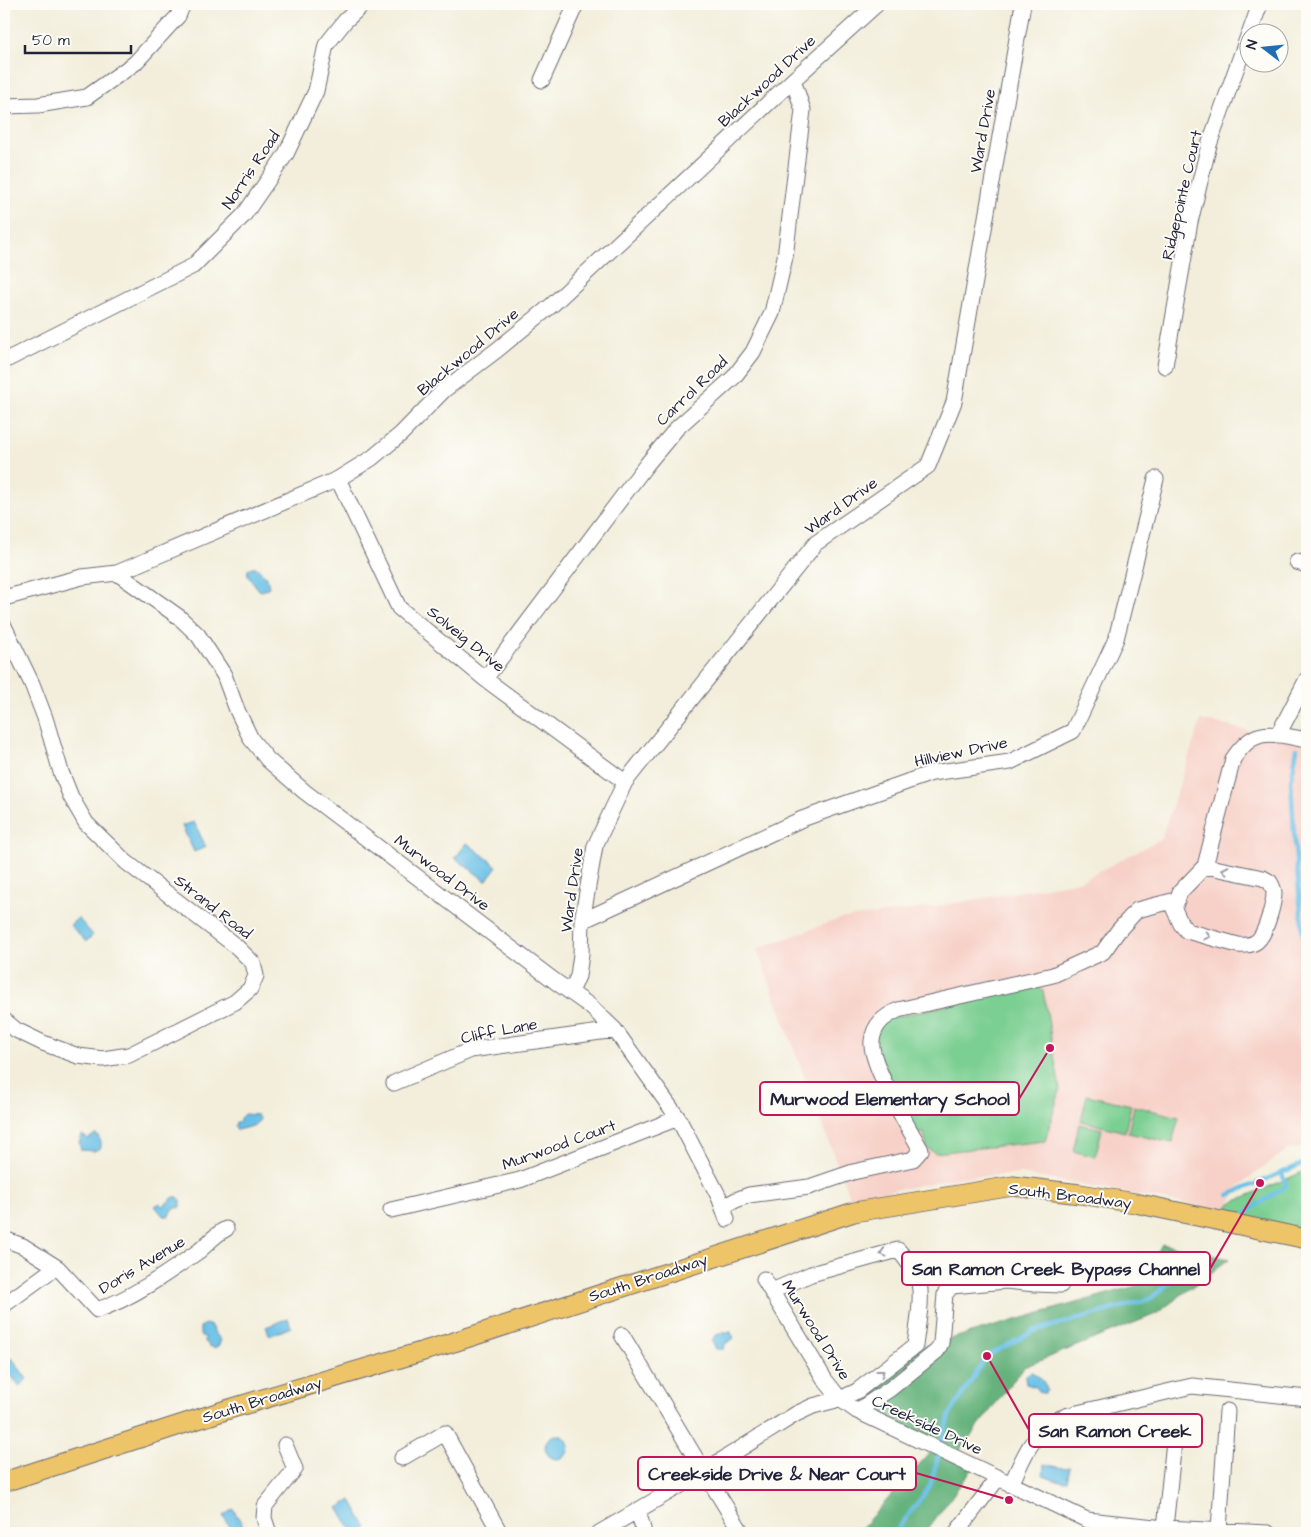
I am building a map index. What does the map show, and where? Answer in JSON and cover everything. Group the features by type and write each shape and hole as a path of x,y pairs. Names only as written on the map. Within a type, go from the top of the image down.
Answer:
{"main road":[{"name":"South Broadway","path":"4,1482 226,1410 454,1342 854,1212 1013,1186 1126,1202 1307,1239"}],"street":[{"path":"4,106 38,105 87,96 135,63 178,16 183,4"},
{"name":"Norris Road","path":"4,361 193,266 244,215 286,154 316,91 326,46 346,10 363,4"},
{"path":"542,80 576,4"},
{"name":"Blackwood Drive","path":"4,598 82,577 117,573 338,479 372,458 401,434 444,390 552,305 877,4"},
{"name":"Ward Drive","path":"571,992 578,976 582,954 582,921 595,846 625,782 816,543 928,466 954,402 1023,4"},
{"path":"1254,22 1260,4"},
{"name":"Ridgepointe Court","path":"1165,366 1190,222 1209,145 1238,64"},
{"name":"Carrol Road","path":"485,679 647,464 677,428 734,377 753,352 772,313 785,257 803,110 793,80"},
{"name":"Solveig Drive","path":"338,479 400,608 485,679 625,782"},
{"name":"Hillview Drive","path":"582,921 802,819 932,773 1010,762 1072,731 1116,639 1156,479"},
{"name":"Murwood Drive","path":"117,573 179,617 198,635 224,675 237,710 251,739 268,760 305,792 590,1006 615,1030 678,1118 725,1213 736,1200 749,1195 809,1186 853,1172 912,1159 920,1150 893,1099 872,1050 875,1029 886,1016 898,1010 1053,975 1103,952 1118,931 1137,910 1176,900"},
{"name":"Strand Road","path":"4,626 32,684 45,718 61,772 71,796 86,823 126,862 237,947 253,963 256,976 250,990 235,1002 130,1055 103,1058 78,1056 43,1043 16,1030 4,1020"},
{"path":"1278,735 1307,679"},
{"path":"1205,866 1263,878 1270,882 1274,895 1269,916 1260,938 1246,946 1187,931 1177,917 1174,908 1180,892 1205,866 1233,759 1241,747 1251,738 1260,734 1307,740"},
{"name":"Cliff Lane","path":"394,1083 471,1050 615,1030"},
{"name":"Murwood Court","path":"391,1210 520,1180 678,1118"},
{"name":"Doris Avenue","path":"4,1239 23,1246 56,1266 97,1310 115,1304 142,1288 200,1250 226,1229"},
{"path":"599,1533 796,1414 857,1391 915,1346 920,1300 919,1282 904,1256 898,1250 888,1251 811,1274 763,1280 820,1385"},
{"path":"4,1305 56,1266"},
{"name":"Murwood Drive","path":"763,1280 825,1380 840,1399"},
{"path":"857,1411 890,1389 937,1351 941,1343 945,1294 952,1286 1006,1281 1061,1285"},
{"path":"622,1335 742,1533"},
{"path":"956,1533 1005,1481 1039,1434 1054,1421 1069,1415 1192,1386 1307,1398"},
{"name":"Creekside Drive","path":"840,1399 857,1411 1087,1520 1165,1528 1268,1533"},
{"path":"1219,1530 1227,1411"},
{"path":"1165,1528 1176,1422"},
{"path":"402,1458 445,1433 500,1533"},
{"path":"269,1533 264,1518 265,1506 296,1469 285,1445"},
{"path":"638,1510 644,1533"}],"shaded area":[{"path":"1201,720 1307,744 1307,1147 1287,1150 1239,1186 1226,1211 1020,1174 955,1178 850,1199 757,949 839,919 939,906 1080,881 1161,839"}],"green space":[{"path":"1037,987 1043,990 1060,1090 1045,1141 935,1153 927,1148 924,1133 915,1135 872,1044 883,1020 986,996"},
{"path":"1087,1095 1131,1105 1125,1132 1081,1121"},
{"path":"1134,1106 1179,1117 1172,1143 1128,1133"},
{"path":"1079,1124 1102,1129 1095,1157 1073,1151"},
{"path":"1307,1170 1307,1239 1220,1220 1231,1203"},
{"path":"1162,1244 1229,1259 1156,1314 1024,1367 955,1456 974,1466 925,1533 857,1533 935,1447 840,1399 911,1350 1139,1285"}],"water":[{"path":"256,567 267,577 269,587 265,590 260,591 248,577 248,569"},
{"path":"194,822 206,847 194,852 182,826"},
{"path":"467,843 497,866 486,881 455,858"},
{"path":"78,918 93,935 86,942 70,925"},
{"path":"244,1114 257,1115 260,1120 253,1126 237,1130 236,1122 240,1122 240,1118"},
{"path":"82,1135 88,1139 97,1135 101,1141 101,1148 94,1151 81,1150 79,1143"},
{"path":"174,1197 178,1197 181,1200 181,1207 172,1209 169,1216 163,1216 155,1206 160,1203 163,1206"},
{"path":"288,1318 291,1327 270,1336 266,1327"},
{"path":"206,1324 211,1326 221,1340 215,1348 209,1346 204,1340 206,1338 200,1335 200,1327"},
{"path":"730,1331 734,1338 725,1344 724,1349 716,1349 712,1341 716,1335"},
{"path":"6,1355 9,1359 12,1358 27,1379 19,1386 4,1366 4,1357"},
{"path":"1031,1372 1037,1375 1043,1382 1047,1390 1045,1393 1041,1393 1036,1387 1026,1384 1025,1377"},
{"path":"557,1435 565,1439 569,1447 565,1455 557,1459 549,1455 545,1447 549,1439"},
{"path":"1044,1464 1063,1468 1070,1467 1067,1481 1054,1480 1043,1476"},
{"path":"351,1500 367,1528 357,1533 354,1533 338,1508"},
{"path":"233,1509 246,1530 239,1533 234,1533 223,1516"}],"waterway":[{"path":"1304,730 1307,727"},
{"path":"1297,749 1291,781 1295,849 1307,978"},
{"path":"1229,1195 1307,1162"},
{"path":"1244,1214 1286,1186 1282,1173"},
{"path":"895,1533 930,1486 949,1416 987,1356 1034,1331 1150,1299 1195,1261"}],"place":[{"name":"Murwood Elementary School","path":"1050,1048"},
{"name":"San Ramon Creek Bypass Channel","path":"1260,1183"},
{"name":"San Ramon Creek","path":"987,1356"},
{"name":"Creekside Drive & Near Court","path":"1009,1500"}]}
